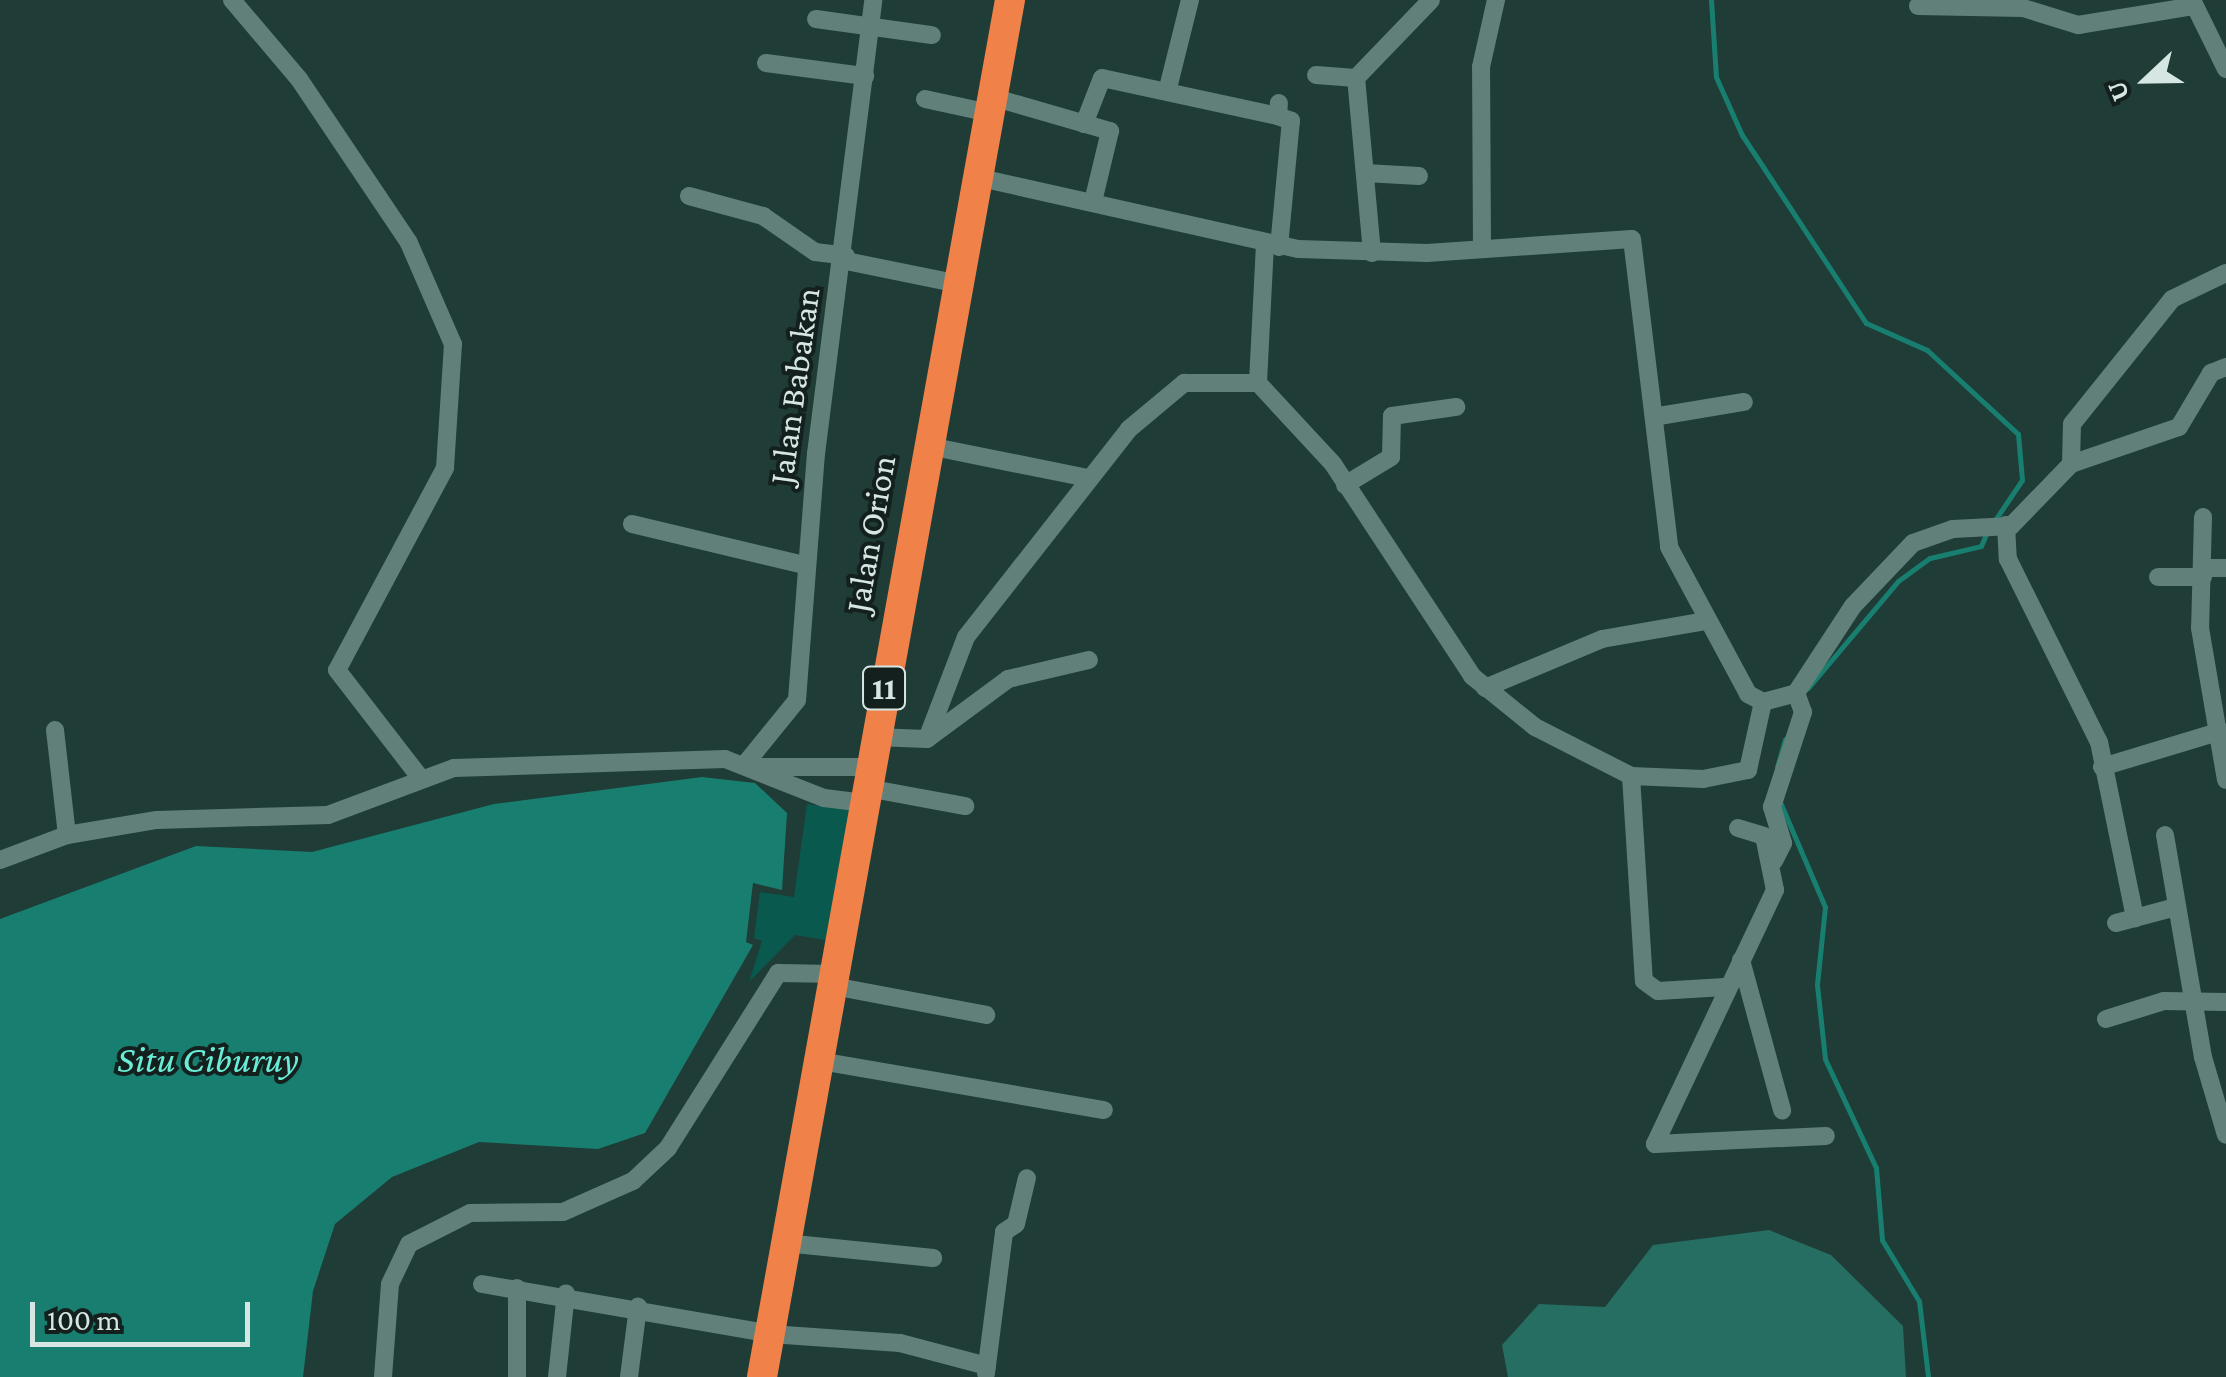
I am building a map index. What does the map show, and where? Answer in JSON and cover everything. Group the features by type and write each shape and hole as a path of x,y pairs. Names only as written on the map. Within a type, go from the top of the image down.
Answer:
{"highway":[{"name":"Jalan Orion","path":"762,1377 924,446 1010,0"}],"street":[{"path":"232,0 299,79 409,242 453,344 445,468 337,670 419,776"},
{"name":"Jalan Babakan","path":"750,765 795,708 804,565 846,259 868,24 874,0"},
{"path":"1168,88 1197,0"},
{"path":"1372,253 1356,78 1430,0"},
{"path":"1482,248 1480,67 1496,0"},
{"path":"1918,6 2024,4 2078,25 2193,3 2226,69"},
{"path":"816,20 932,35"},
{"path":"766,62 865,76"},
{"path":"1316,75 1356,78"},
{"path":"1084,124 1102,78 1279,110 1291,121 1272,245 1258,383 1345,485 1437,633 1485,688 1534,727 1631,776 1703,779 1748,770 1763,702"},
{"path":"925,99 991,105 1110,130 1093,202"},
{"path":"1365,173 1419,176"},
{"path":"976,177 1272,245 1372,253 1624,236 1639,246 1670,548 1748,694 1763,702 1796,694 1871,584 1912,543 1993,525 2071,464 2179,427 2218,370"},
{"path":"689,196 763,216 800,244 846,259 954,283"},
{"path":"2071,464 2072,424 2172,299 2226,273"},
{"path":"928,740 966,636 1088,478 1168,390 1258,383"},
{"path":"1659,416 1744,402"},
{"path":"1345,485 1391,457 1392,416 1456,408"},
{"path":"924,446 1088,478"},
{"path":"2203,517 2204,665 2221,731 2226,780"},
{"path":"632,524 804,565"},
{"path":"1993,525 2102,767 2126,840 2126,921 2176,907"},
{"path":"2158,577 2226,568"},
{"path":"1485,688 1602,639 1706,621"},
{"path":"750,765 813,794 869,774 928,740 1008,680 1089,660"},
{"path":"1774,861 1784,843 1772,806 1804,712 1796,694"},
{"path":"55,730 67,835"},
{"path":"2102,767 2221,731"},
{"path":"0,860 67,835 157,820 303,820 419,776 750,765 869,774 965,806"},
{"path":"1631,776 1644,981 1658,991 1725,987"},
{"path":"1738,828 1760,831 1774,861 1776,890 1725,987 1656,1148 1826,1136"},
{"path":"2165,835 2176,907 2226,1136"},
{"path":"1741,960 1782,1110"},
{"path":"383,1377 390,1284 409,1244 470,1212 562,1212 633,1181 668,1148 778,973 834,980 986,1015"},
{"path":"2106,1019 2195,1000 2226,1002"},
{"path":"820,1061 1104,1110"},
{"path":"482,1284 566,1293 770,1334 900,1343 986,1371 1004,1232 1016,1224 1027,1178"},
{"path":"786,1243 933,1258"},
{"path":"517,1288 517,1377"},
{"path":"557,1377 566,1293"},
{"path":"630,1377 638,1307"}],"shaded area":[{"path":"807,804 855,810 826,940 795,935 749,982 762,941 754,938 760,892 794,897"},
{"path":"1769,1230 1831,1255 1903,1326 1906,1377 1508,1377 1502,1345 1539,1304 1605,1307 1653,1245"}],"water":[{"name":"Situ Ciburuy","path":"702,777 755,783 787,813 782,890 753,883 746,942 753,945 645,1133 598,1149 479,1142 392,1177 335,1224 313,1291 303,1377 0,1377 0,919 196,846 312,852 494,804"}],"waterway":[{"path":"1711,0 1716,77 1742,135 1866,323 1927,350 2018,434 2022,480 1993,523"},
{"path":"1808,688 1898,581 1930,558 1981,546 1987,532"},
{"path":"1777,767 1785,739"},
{"path":"1780,802 1825,907 1817,985 1825,1059 1876,1168 1882,1240 1919,1301 1928,1377"}]}
